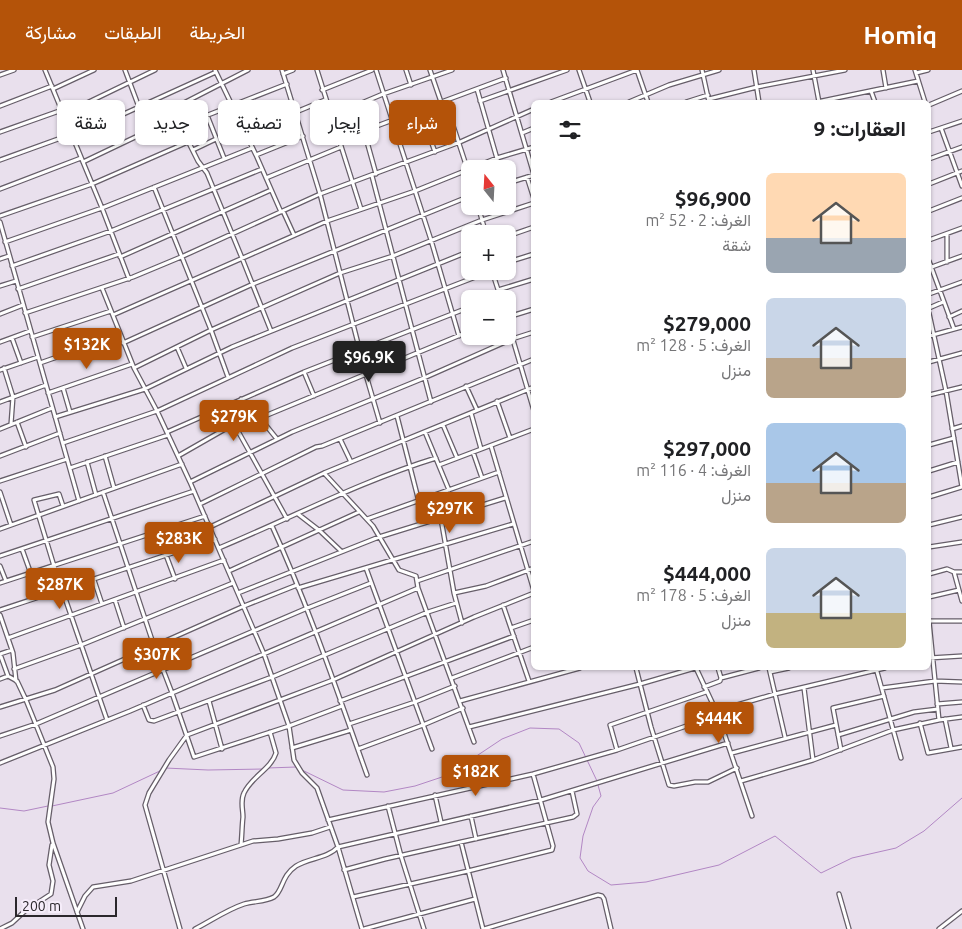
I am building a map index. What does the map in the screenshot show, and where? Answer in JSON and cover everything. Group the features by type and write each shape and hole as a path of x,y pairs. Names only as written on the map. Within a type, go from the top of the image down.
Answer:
{"street":[{"path":"0,75 14,70"},
{"path":"45,70 58,100"},
{"path":"0,106 94,70"},
{"path":"125,70 137,100"},
{"path":"90,100 155,70"},
{"path":"191,100 248,70"},
{"path":"292,100 283,72 293,70"},
{"path":"317,70 325,100"},
{"path":"322,90 374,70 389,113"},
{"path":"406,70 410,85"},
{"path":"430,70 439,100"},
{"path":"369,100 452,70"},
{"path":"503,70 531,164"},
{"path":"480,101 567,70"},
{"path":"579,70 589,100"},
{"path":"558,100 637,70 648,100"},
{"path":"633,100 702,72 718,70"},
{"path":"754,70 759,100"},
{"path":"812,70 818,100"},
{"path":"702,72 709,99 757,87 845,70"},
{"path":"883,70 886,88"},
{"path":"924,100 915,72 928,70"},
{"path":"152,100 215,71 230,100"},
{"path":"448,100 506,78"},
{"path":"828,100 918,81"},
{"path":"245,100 287,84"},
{"path":"477,89 497,158"},
{"path":"871,91 874,100"},
{"path":"931,104 962,91"},
{"path":"25,313 129,279 320,194 435,152 531,111"},
{"path":"0,132 57,114"},
{"path":"208,118 224,158"},
{"path":"931,131 962,121"},
{"path":"300,127 320,194 372,399 380,423"},
{"path":"941,128 962,186"},
{"path":"522,133 531,129"},
{"path":"456,131 465,160"},
{"path":"256,155 303,136"},
{"path":"0,189 82,160 135,137"},
{"path":"193,150 216,139"},
{"path":"0,160 57,141"},
{"path":"76,145 129,279"},
{"path":"0,216 92,184 181,145"},
{"path":"190,145 203,166 223,210 271,331"},
{"path":"251,145 294,235"},
{"path":"368,145 376,174"},
{"path":"399,145 431,240 458,336"},
{"path":"432,145 435,152"},
{"path":"266,178 341,147 361,209"},
{"path":"931,158 962,147"},
{"path":"5,242 102,208 252,148"},
{"path":"492,160 531,148"},
{"path":"12,266 111,231 162,208 262,169"},
{"path":"931,183 962,171"},
{"path":"113,316 327,221 415,191 461,172"},
{"path":"372,176 431,402"},
{"path":"516,180 531,176"},
{"path":"527,177 531,190"},
{"path":"154,187 228,377"},
{"path":"18,289 120,255 271,190"},
{"path":"931,210 962,198"},
{"path":"124,343 252,284 461,200"},
{"path":"48,393 133,366 340,273 393,256 482,220 531,204"},
{"path":"481,215 483,225"},
{"path":"0,222 1,232 79,501"},
{"path":"516,233 531,228"},
{"path":"931,239 962,228"},
{"path":"947,234 947,262"},
{"path":"55,417 145,388 219,352 461,255"},
{"path":"516,260 531,255"},
{"path":"0,259 9,256"},
{"path":"931,268 962,256"},
{"path":"931,270 954,330"},
{"path":"0,286 16,280"},
{"path":"63,443 157,411 292,348 468,280"},
{"path":"494,280 498,290 531,280"},
{"path":"931,293 962,282"},
{"path":"102,288 133,366 182,464 264,654 288,726 297,767 317,788 338,846 363,929 475,899"},
{"path":"931,307 943,302"},
{"path":"0,314 23,306"},
{"path":"70,468 167,433 304,372 461,310"},
{"path":"516,315 531,310"},
{"path":"32,338 111,311"},
{"path":"949,317 962,311"},
{"path":"931,322 946,391 962,487 931,496"},
{"path":"931,336 962,327"},
{"path":"0,342 30,331"},
{"path":"516,338 531,333"},
{"path":"40,363 120,335"},
{"path":"260,418 461,335"},
{"path":"12,338 20,363"},
{"path":"190,482 277,438 424,378 498,345"},
{"path":"514,345 531,400"},
{"path":"177,347 186,368"},
{"path":"931,361 962,353"},
{"path":"11,424 13,397 2,369 38,357"},
{"path":"200,504 316,447 380,423 531,360"},
{"path":"304,372 314,396"},
{"path":"0,402 46,384"},
{"path":"466,386 477,410"},
{"path":"931,395 962,387"},
{"path":"63,388 70,412"},
{"path":"210,527 324,473 531,388"},
{"path":"241,399 277,438"},
{"path":"497,401 510,438"},
{"path":"0,429 52,408"},
{"path":"178,456 234,424 253,410"},
{"path":"470,412 481,449"},
{"path":"397,416 419,502"},
{"path":"17,422 26,446"},
{"path":"234,424 288,519"},
{"path":"443,425 457,458"},
{"path":"952,428 962,426"},
{"path":"439,465 531,429"},
{"path":"425,432 449,490"},
{"path":"0,456 60,433"},
{"path":"931,444 954,438"},
{"path":"340,439 351,462"},
{"path":"491,446 531,581"},
{"path":"472,452 482,478"},
{"path":"105,456 114,488"},
{"path":"957,457 962,456"},
{"path":"218,548 288,519 342,493 410,466 436,458"},
{"path":"0,481 67,459"},
{"path":"87,462 96,495"},
{"path":"931,470 958,462"},
{"path":"0,529 182,464"},
{"path":"367,519 499,472"},
{"path":"324,473 367,519 399,570 416,576 418,588 474,742"},
{"path":"0,556 194,491"},
{"path":"0,492 11,525"},
{"path":"103,492 154,646 180,713 194,757 222,749 342,706"},
{"path":"63,506 58,494 35,499 34,501 45,541 107,720"},
{"path":"238,592 379,537 505,498"},
{"path":"228,571 359,512"},
{"path":"298,514 341,551"},
{"path":"0,583 205,516"},
{"path":"931,525 962,517"},
{"path":"442,519 454,593 462,624"},
{"path":"0,708 55,690 244,606 297,586 366,568 513,524"},
{"path":"272,526 292,571 367,775"},
{"path":"0,610 215,539"},
{"path":"417,581 531,542"},
{"path":"931,547 962,542"},
{"path":"22,549 31,574"},
{"path":"166,555 175,579"},
{"path":"8,638 224,560"},
{"path":"0,566 6,581"},
{"path":"366,568 432,749"},
{"path":"454,593 486,586 531,569"},
{"path":"931,573 948,569 954,572 962,572"},
{"path":"954,572 962,600"},
{"path":"94,580 102,604"},
{"path":"14,669 81,645 233,583"},
{"path":"0,736 36,724 100,698 306,608 371,583"},
{"path":"0,763 172,693 418,588"},
{"path":"931,597 959,590"},
{"path":"180,929 145,805 149,793 187,735 333,680 531,593"},
{"path":"115,600 124,628"},
{"path":"143,705 151,722 180,713 428,612 456,603"},
{"path":"503,605 530,681"},
{"path":"0,614 12,650 16,681 26,700 55,774 52,804 48,818 52,843 83,929"},
{"path":"511,628 531,621"},
{"path":"931,621 962,621"},
{"path":"340,701 514,636"},
{"path":"452,678 531,648"},
{"path":"12,650 0,654 8,676 16,681"},
{"path":"939,720 936,681 931,658 962,656"},
{"path":"460,701 571,670"},
{"path":"636,670 654,738 669,785 708,782 737,768"},
{"path":"469,727 688,670"},
{"path":"696,670 717,713 752,816"},
{"path":"719,670 721,678"},
{"path":"704,687 720,681 721,678 751,670"},
{"path":"780,670 770,672 785,737"},
{"path":"328,820 533,774 654,738 717,713 775,694 870,670"},
{"path":"878,670 902,758"},
{"path":"0,678 8,676"},
{"path":"882,688 936,681 962,682"},
{"path":"349,724 415,702 455,686"},
{"path":"804,688 813,760"},
{"path":"617,750 610,725 706,692"},
{"path":"840,750 834,707 884,696"},
{"path":"209,701 222,749"},
{"path":"937,704 962,702"},
{"path":"358,749 423,726 463,708"},
{"path":"838,735 914,712 938,709"},
{"path":"741,781 813,760 893,730 920,723 962,717"},
{"path":"946,719 951,748"},
{"path":"920,723 928,753 962,747"},
{"path":"732,753 785,737 836,725"},
{"path":"292,748 351,730"},
{"path":"241,845 244,793 257,776 270,764 276,753 270,732"},
{"path":"195,929 228,910 244,904 272,898 280,891 281,884 288,871 311,858 330,853 338,846 541,800 728,743"},
{"path":"352,897 552,850 553,846 547,822 533,774"},
{"path":"344,870 576,816 577,812 572,791"},
{"path":"435,795 441,822"},
{"path":"388,806 401,856 424,929"},
{"path":"471,816 476,839"},
{"path":"77,912 84,896 93,887 131,881 253,841 312,834 330,827"},
{"path":"461,842 484,929 598,895 604,899 611,929"},
{"path":"0,929 12,923 25,911 51,894 53,881 49,865 52,843"},
{"path":"839,894 849,929"},
{"path":"939,929 962,911"}],"waterway":[{"path":"302,770 343,790 384,792 415,786 448,775 502,739 530,728 559,729 579,743 597,781"},
{"path":"268,768 296,767"},
{"path":"165,768 208,770 264,769"},
{"path":"52,806 113,793 162,770"},
{"path":"598,785 601,796 593,807 583,836 580,858 588,871 611,885 646,882 719,865 775,836 821,873 852,858 896,848 924,831 962,798"},
{"path":"0,808 24,811 48,806"}]}
